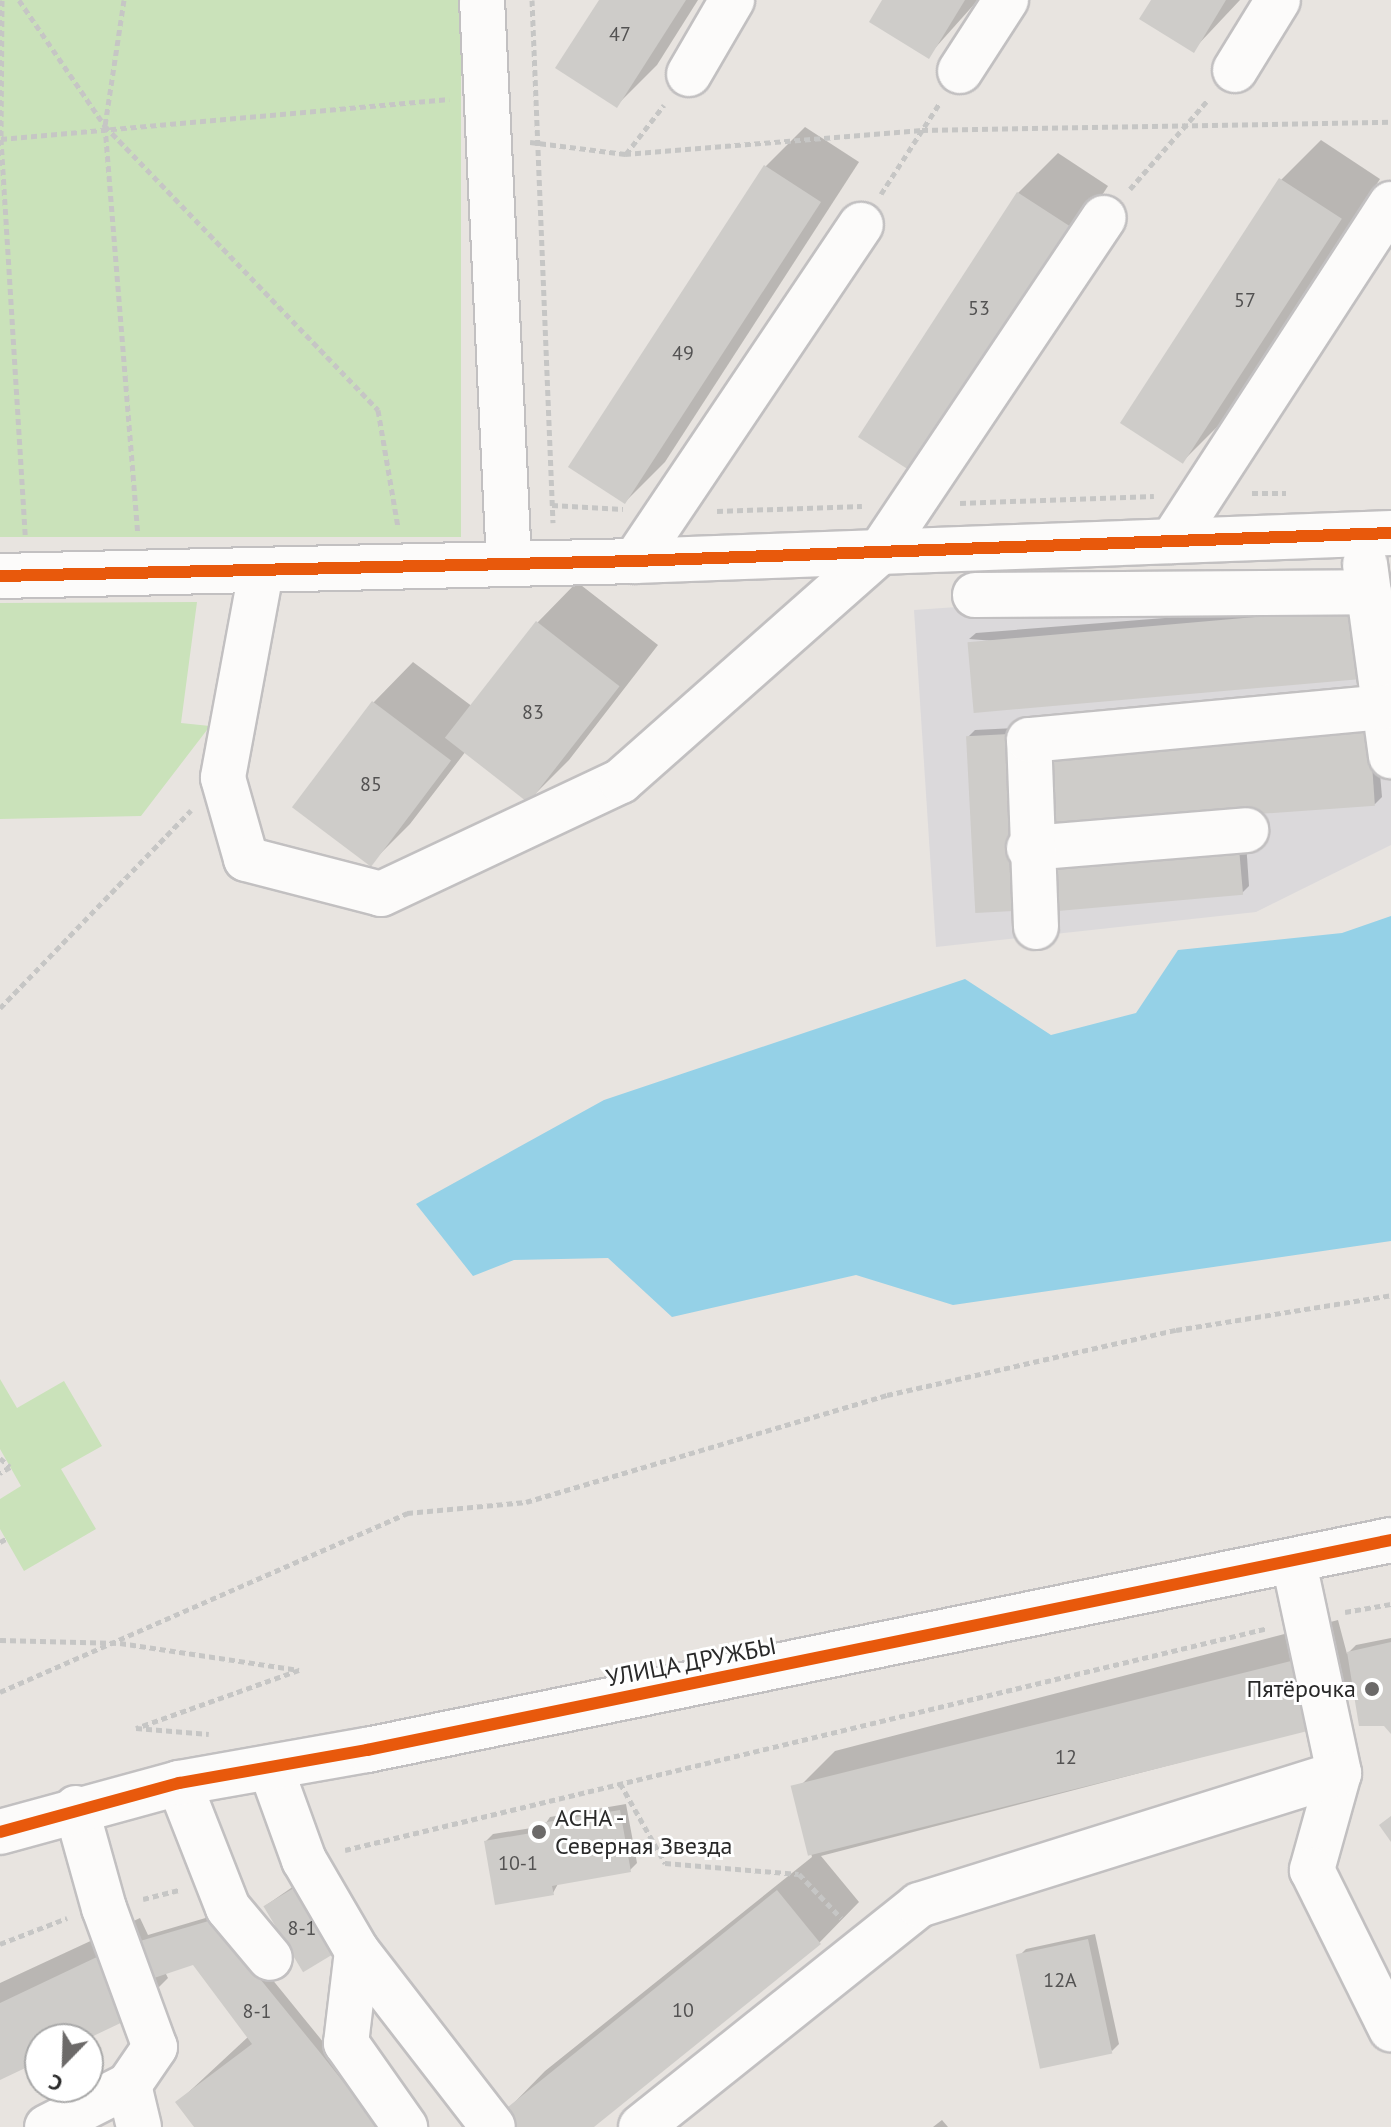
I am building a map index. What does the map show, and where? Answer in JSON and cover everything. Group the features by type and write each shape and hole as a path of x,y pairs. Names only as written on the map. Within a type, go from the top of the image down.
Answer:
{"street":[{"path":"482,0 509,562"},
{"path":"689,74 732,0"},
{"path":"960,71 1006,0"},
{"path":"1235,70 1278,0"},
{"path":"1172,541 1391,204"},
{"path":"261,572 223,778 246,859 381,894 621,781 880,552 1104,218"},
{"path":"635,561 861,225"},
{"path":"14,576 635,561 1376,534 1369,592 1391,756"},
{"path":"975,595 1369,592"},
{"path":"1036,927 1029,848 1029,740 1385,707"},
{"path":"1029,848 1246,830"},
{"name":"УЛИЦА ДРУЖБЫ","path":"0,1832 76,1808 179,1783 271,1769 1294,1563 1391,1540"},
{"path":"1294,1563 1339,1773 1312,1870 1391,2029"},
{"path":"271,1769 304,1860 357,1951 493,2127"},
{"path":"641,2127 919,1905 1339,1773"},
{"path":"179,1783 228,1908 270,1958"},
{"path":"47,2127 129,2085 155,2047 104,1908 76,1808"},
{"path":"357,1951 346,2043 405,2127"},
{"path":"129,2085 139,2127"}],"path":[{"path":"2,0 0,139 14,576"},
{"path":"19,0 105,126 378,410 405,567"},
{"path":"124,0 105,126 141,574"},
{"path":"532,0 555,562"},
{"path":"1104,218 1235,70"},
{"path":"861,225 960,71"},
{"path":"625,154 689,74"},
{"path":"0,139 105,126 488,116 536,143 625,154 922,130 1391,122"},
{"path":"552,505 667,512 1296,492"},
{"path":"0,1008 223,778"},
{"path":"0,1692 120,1643 407,1513 526,1502 887,1395 1176,1330 1391,1295"},
{"path":"0,1458 10,1467 0,1473"},
{"path":"304,1860 1306,1619 1391,1604"},
{"path":"0,1640 120,1643 299,1670 136,1728 222,1735"},
{"path":"620,1783 665,1863 799,1874 868,1946"},
{"path":"0,1944 104,1908 217,1881"}],"shaded area":[{"path":"1391,577 1391,845 1256,912 936,947 914,610"}],"green space":[{"path":"0,0 461,0 461,537 0,537"},
{"path":"197,602 181,723 210,726 141,816 0,819 0,603"},
{"path":"0,1379 17,1408 64,1381 102,1446 61,1469 96,1529 24,1571 0,1529 0,1499 21,1486 0,1449"}],"water":[{"path":"1391,916 1391,1241 953,1305 856,1275 672,1317 608,1258 514,1260 473,1276 416,1204 604,1100 965,979 1051,1035 1136,1013 1178,950 1342,933"}],"building":[{"path":"599,0 686,0 617,108 555,68"},
{"path":"882,0 965,0 929,59 869,22"},
{"path":"1151,0 1226,0 1194,53 1139,19"},
{"path":"764,165 821,202 625,504 568,467"},
{"path":"1279,178 1342,219 1183,464 1120,423"},
{"path":"1017,192 1071,227 912,472 858,437"},
{"path":"1358,608 1364,679 974,713 967,642"},
{"path":"536,621 620,686 528,803 445,738"},
{"path":"372,701 451,761 371,867 292,807"},
{"path":"1369,721 1375,806 1053,828 1047,744"},
{"path":"1009,734 1018,911 975,913 966,736"},
{"path":"1239,848 1243,895 1055,911 1051,864"},
{"name":"Пятёрочка","path":"1391,1642 1391,1734 1384,1726 1359,1726 1347,1652"},
{"path":"1299,1659 1316,1729 808,1856 791,1786"},
{"path":"620,1810 631,1872 552,1886 554,1895 495,1905 484,1841 543,1831 541,1823"},
{"path":"1391,1816 1391,1842 1379,1825"},
{"path":"302,1883 342,1949 303,1972 263,1906"},
{"path":"777,1890 821,1944 594,2127 516,2127 503,2111"},
{"path":"212,1920 379,2127 194,2127 175,2102 252,2044 193,1965 154,1978 140,1941"},
{"path":"1088,1939 1112,2053 1040,2069 1016,1954"},
{"path":"99,1956 129,2019 104,2031 104,2023 24,2023 24,2069 0,2080 0,2003"}],"cycle path":[{"path":"0,576 635,561 1391,533"},
{"path":"0,1832 179,1783 367,1750 1391,1540"}],"place":[{"name":"Пятёрочка","path":"1372,1689"},
{"name":"АСНА - Северная Звезда","path":"539,1832"}]}
